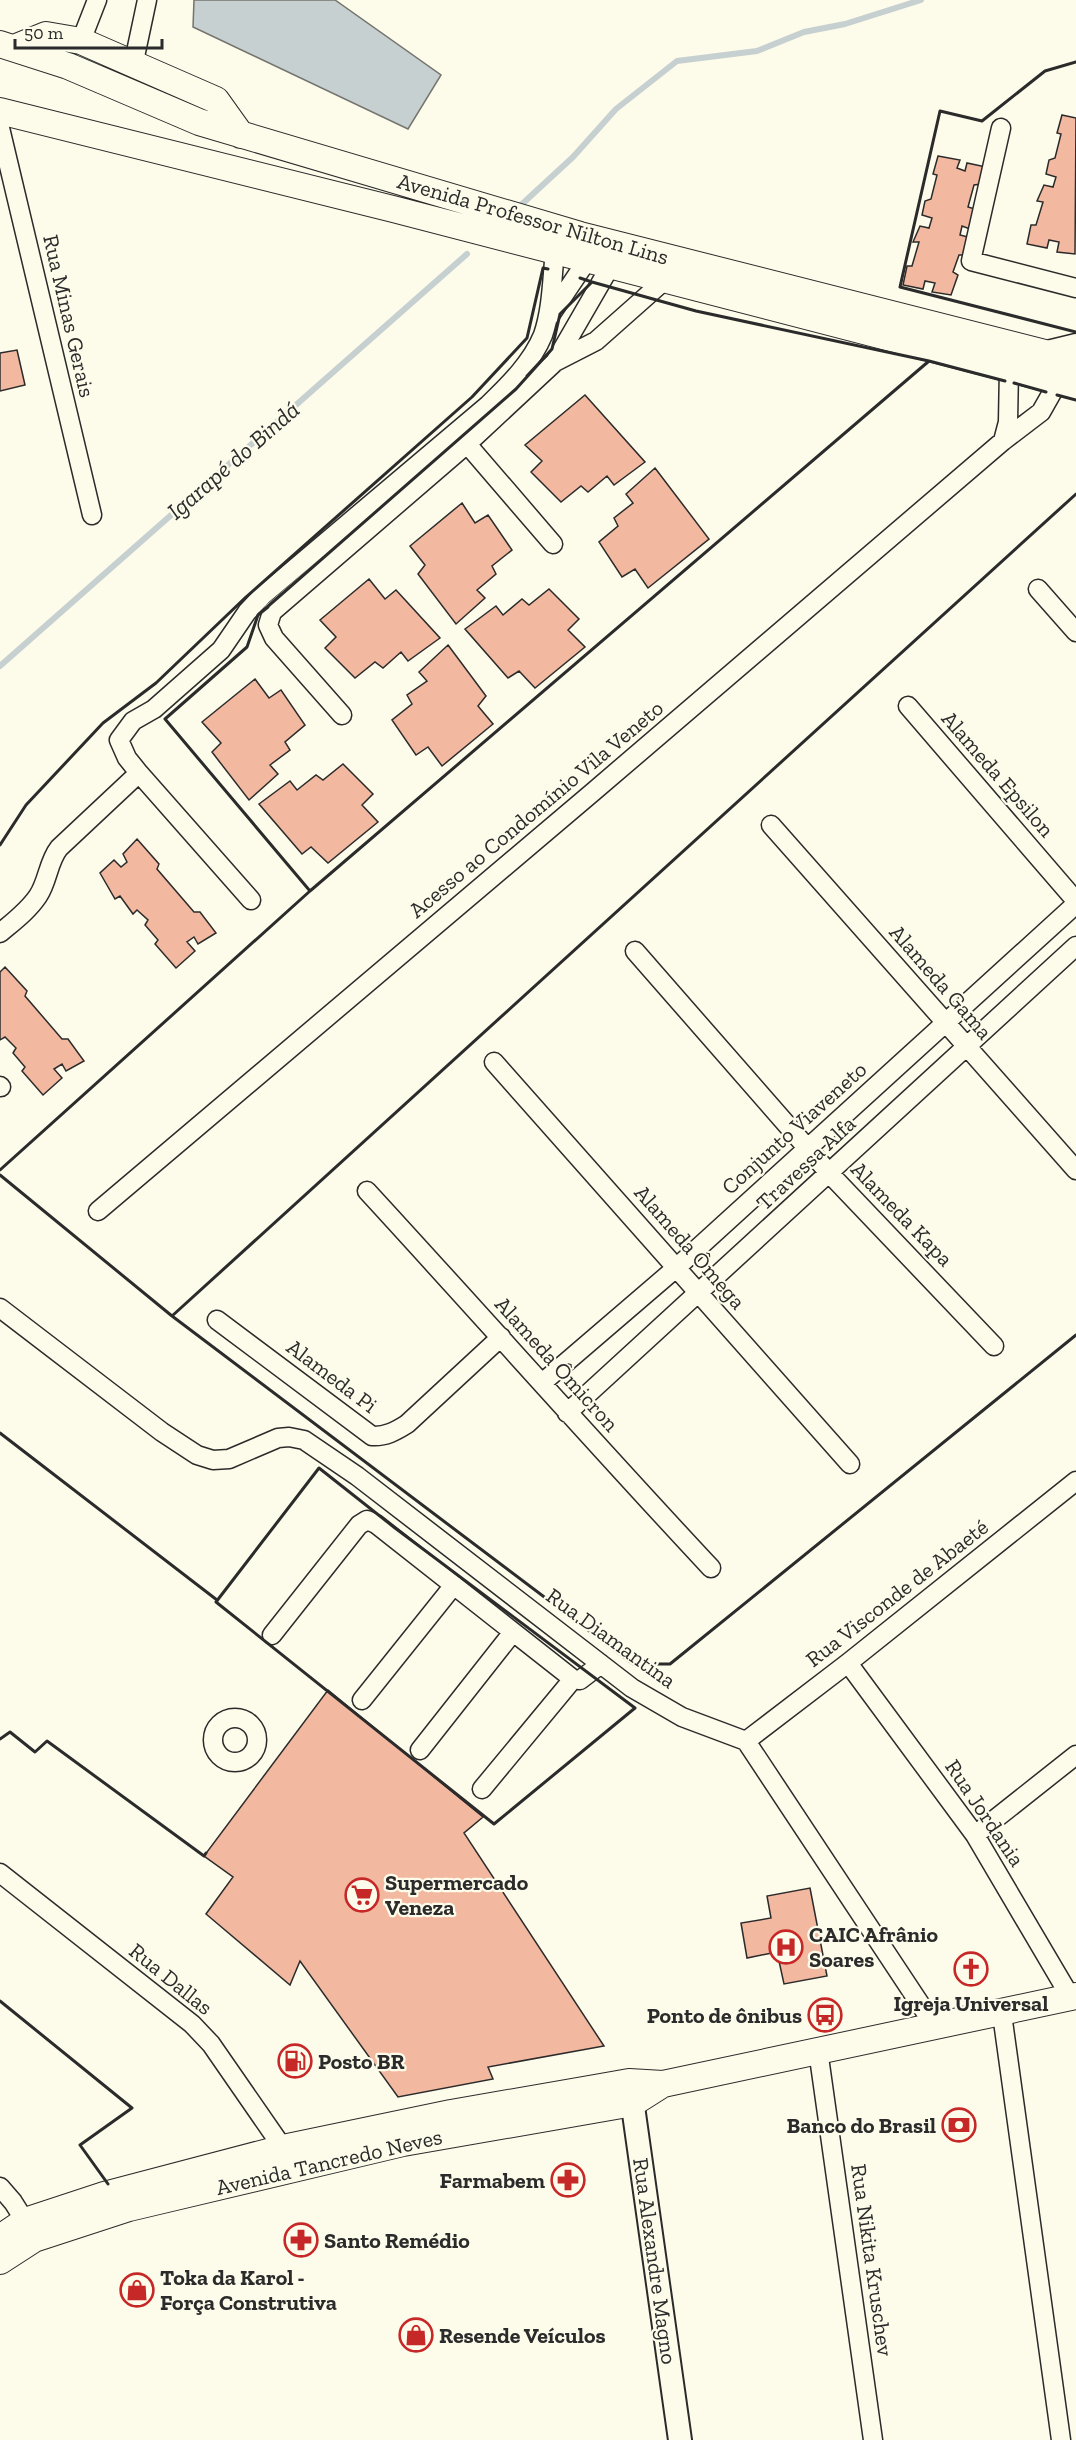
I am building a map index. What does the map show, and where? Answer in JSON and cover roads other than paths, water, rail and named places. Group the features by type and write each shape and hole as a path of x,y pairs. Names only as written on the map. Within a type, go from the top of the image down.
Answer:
{"main road":[{"path":"4,47 46,35 81,41 133,66 216,100 241,135"},
{"name":"Avenida Professor Nilton Lins","path":"4,47 69,66 178,114 241,135 489,208 555,251 1067,384"},
{"name":"Avenida Professor Nilton Lins","path":"0,111 471,229 580,235 1076,361"},
{"name":"Avenida Tancredo Neves","path":"0,2262 34,2239 129,2208 663,2084 1074,1997"},
{"name":"Avenida Tancredo Neves","path":"0,2238 25,2221 104,2195 282,2148 451,2113 631,2092"}],"street":[{"path":"81,41 97,0"},
{"path":"133,66 147,0"},
{"name":"Rua Minas Gerais","path":"0,128 92,515"},
{"path":"1001,128 971,261 1076,288"},
{"path":"251,900 139,773 127,758 119,740 134,721 154,709 221,650 247,612 262,596 512,382 529,359 542,336 547,321 555,251"},
{"path":"547,321 599,262"},
{"path":"555,362 599,262"},
{"path":"342,715 274,638 268,625 272,612 467,444 555,362 597,341 666,279"},
{"path":"1041,351 1076,343"},
{"path":"1003,441 1008,422 1009,368"},
{"name":"Acesso ao Condomínio Vila Veneto","path":"98,1211 1003,441 1041,412 1067,384"},
{"path":"467,444 554,544"},
{"path":"1038,589 1076,632"},
{"name":"Alameda Epsilon","path":"908,706 1076,903"},
{"path":"0,933 38,896 47,876 50,862 59,848 139,773"},
{"name":"Alameda Gama","path":"771,825 1076,1170"},
{"name":"Conjunto Viaveneto","path":"542,1383 676,1268 1076,903"},
{"name":"Travessa Alfa","path":"567,1413 1076,946"},
{"name":"Alameda Kapa","path":"635,951 830,1174 994,1346"},
{"name":"Alameda Ômega","path":"494,1062 850,1464"},
{"name":"Alameda Ômicron","path":"367,1191 501,1337 567,1413 711,1568"},
{"name":"Rua Diamantina","path":"0,1308 162,1432 197,1455 213,1460 229,1459 278,1438 289,1437 304,1440 357,1476 632,1688 682,1718 746,1741"},
{"name":"Alameda Pi","path":"217,1320 372,1436 378,1437 407,1424 501,1337"},
{"name":"Rua Visconde de Abaeté","path":"746,1741 848,1663 1076,1481"},
{"path":"272,1635 359,1525 368,1520 573,1679 580,1680 601,1664"},
{"path":"362,1700 454,1585"},
{"path":"420,1750 513,1632"},
{"name":"Rua Jordania","path":"848,1663 975,1835 1074,1997"},
{"path":"482,1789 573,1679"},
{"path":"746,1741 936,2028"},
{"path":"975,1835 1076,1755"},
{"name":"Rua Dallas","path":"0,1873 192,2024 211,2044 282,2148"},
{"path":"1002,2013 1061,2440"},
{"name":"Rua Nikita Kruschev","path":"818,2050 873,2440"},
{"name":"Rua Alexandre Magno","path":"631,2092 680,2440"},
{"path":"0,2187 25,2221"}],"waterway":[{"name":"Igarapé do Bindá","path":"521,205 573,157 616,109 677,61 757,51 804,32 845,24 921,0"},
{"name":"Igarapé do Bindá","path":"0,666 467,254"}],"place":[{"name":"Supermercado Veneza","path":"362,1895"},
{"name":"CAIC Afrânio Soares","path":"786,1947"},
{"name":"Igreja Universal","path":"971,1969"},
{"name":"Ponto de ônibus","path":"825,2015"},
{"name":"Posto BR","path":"295,2061"},
{"name":"Banco do Brasil","path":"959,2125"},
{"name":"Farmabem","path":"568,2180"},
{"name":"Santo Remédio","path":"301,2240"},
{"name":"Toka da Karol - Força Construtiva","path":"137,2290"},
{"name":"Resende Veículos","path":"416,2335"}]}
